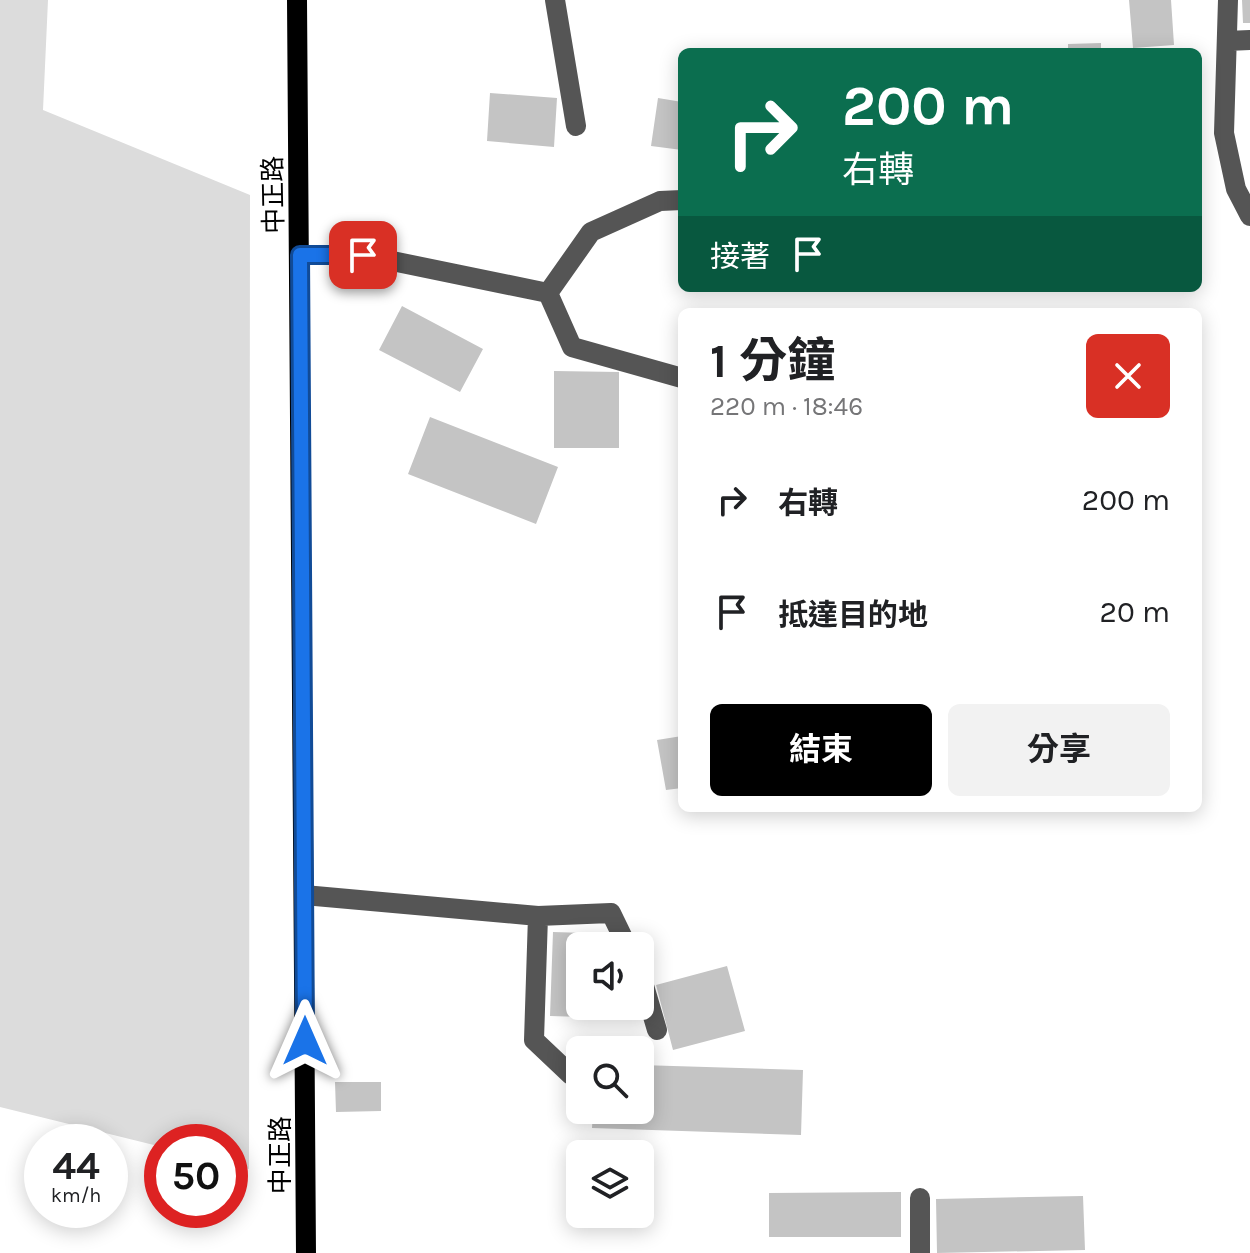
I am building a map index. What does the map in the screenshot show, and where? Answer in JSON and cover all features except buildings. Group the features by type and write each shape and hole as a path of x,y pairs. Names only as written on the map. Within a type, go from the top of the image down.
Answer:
{"main road":[{"name":"中正路","path":"297,0 306,1253"}],"street":[{"path":"555,0 576,126"},
{"path":"1228,0 1224,133 1236,189 1250,216"},
{"path":"1227,41 1250,40"},
{"path":"548,293 591,232 660,201 678,200"},
{"path":"300,255 363,255 548,293"},
{"path":"548,293 572,347 678,377"},
{"path":"304,895 538,916 611,913 620,932"},
{"path":"538,916 534,1040 566,1070"},
{"path":"654,1020 657,1030"},
{"path":"920,1198 920,1253"}],"shaded area":[{"path":"0,0 48,0 43,110 250,195 249,1169 248,1124 144,1124 144,1143 128,1139 128,1124 69,1124 0,1107"}],"route":[{"path":"305,1041 300,255 363,255"}]}
